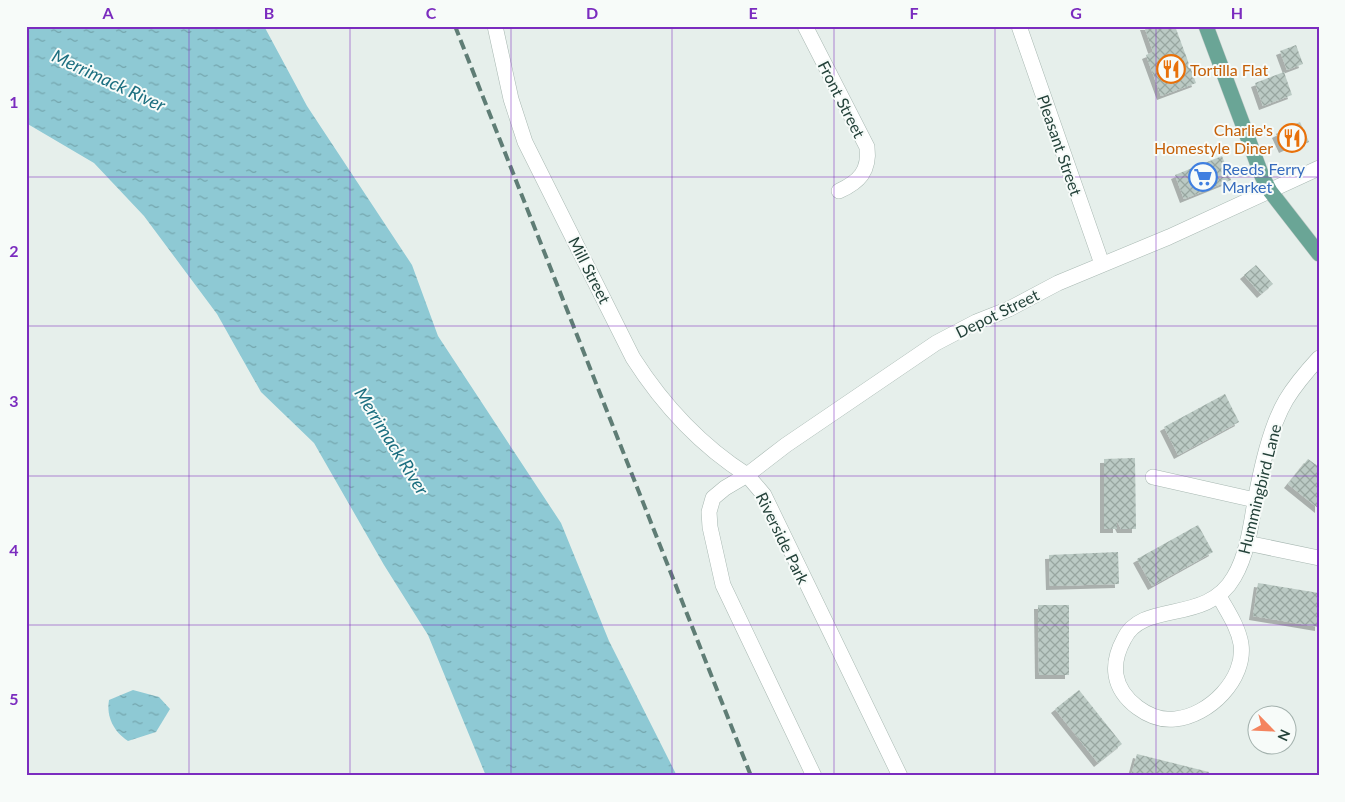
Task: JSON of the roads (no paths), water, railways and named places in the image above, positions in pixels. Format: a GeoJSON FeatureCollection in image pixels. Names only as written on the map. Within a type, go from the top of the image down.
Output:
{"type":"FeatureCollection","features":[{"type":"Feature","properties":{"kind":"main road"},"geometry":{"type":"LineString","coordinates":[[1206,26],[1234,104],[1270,191],[1319,254]]}},
{"type":"Feature","properties":{"kind":"street","name":"Mill Street"},"geometry":{"type":"LineString","coordinates":[[495,26],[511,99],[526,142],[633,358],[654,389],[689,428],[747,475]]}},
{"type":"Feature","properties":{"kind":"street","name":"Front Street"},"geometry":{"type":"LineString","coordinates":[[805,26],[866,147],[868,158],[866,170],[860,180],[839,191]]}},
{"type":"Feature","properties":{"kind":"street","name":"Pleasant Street"},"geometry":{"type":"LineString","coordinates":[[1019,26],[1102,264]]}},
{"type":"Feature","properties":{"kind":"street","name":"Depot Street"},"geometry":{"type":"LineString","coordinates":[[747,475],[786,445],[936,343],[976,322],[1009,309],[1058,283],[1169,237],[1319,168]]}},
{"type":"Feature","properties":{"kind":"street","name":"Hummingbird Lane"},"geometry":{"type":"LineString","coordinates":[[1219,596],[1235,625],[1241,643],[1241,658],[1237,673],[1228,687],[1205,707],[1175,719],[1157,718],[1144,712],[1132,702],[1116,677],[1115,663],[1119,650],[1132,626],[1142,620],[1194,608],[1219,596],[1235,577],[1247,542],[1278,416],[1295,387],[1319,358]]}},
{"type":"Feature","properties":{"kind":"street","name":"Riverside Park"},"geometry":{"type":"LineString","coordinates":[[814,776],[723,586],[710,527],[709,512],[714,498],[725,488],[747,475],[764,495],[900,776]]}},
{"type":"Feature","properties":{"kind":"street"},"geometry":{"type":"LineString","coordinates":[[1153,477],[1256,500]]}},
{"type":"Feature","properties":{"kind":"street"},"geometry":{"type":"LineString","coordinates":[[1247,542],[1319,558]]}},
{"type":"Feature","properties":{"kind":"water","name":"Merrimack River"},"geometry":{"type":"Polygon","coordinates":[[[26,26],[264,26],[307,106],[412,265],[438,336],[561,523],[609,641],[677,776],[486,776],[428,635],[384,565],[314,443],[261,392],[217,314],[144,216],[94,163],[26,123],[26,26]]]}},
{"type":"Feature","properties":{"kind":"water"},"geometry":{"type":"Polygon","coordinates":[[[133,690],[159,697],[170,709],[156,732],[128,741],[112,724],[108,706],[109,700],[133,690]]]}},
{"type":"Feature","properties":{"kind":"railway"},"geometry":{"type":"LineString","coordinates":[[455,26],[751,776]]}},
{"type":"Feature","properties":{"kind":"place","name":"Tortilla Flat"},"geometry":{"type":"Point","coordinates":[1171,69]}},
{"type":"Feature","properties":{"kind":"place","name":"Charlie's Homestyle Diner"},"geometry":{"type":"Point","coordinates":[1292,138]}},
{"type":"Feature","properties":{"kind":"place","name":"Reeds Ferry Market"},"geometry":{"type":"Point","coordinates":[1203,177]}}]}
